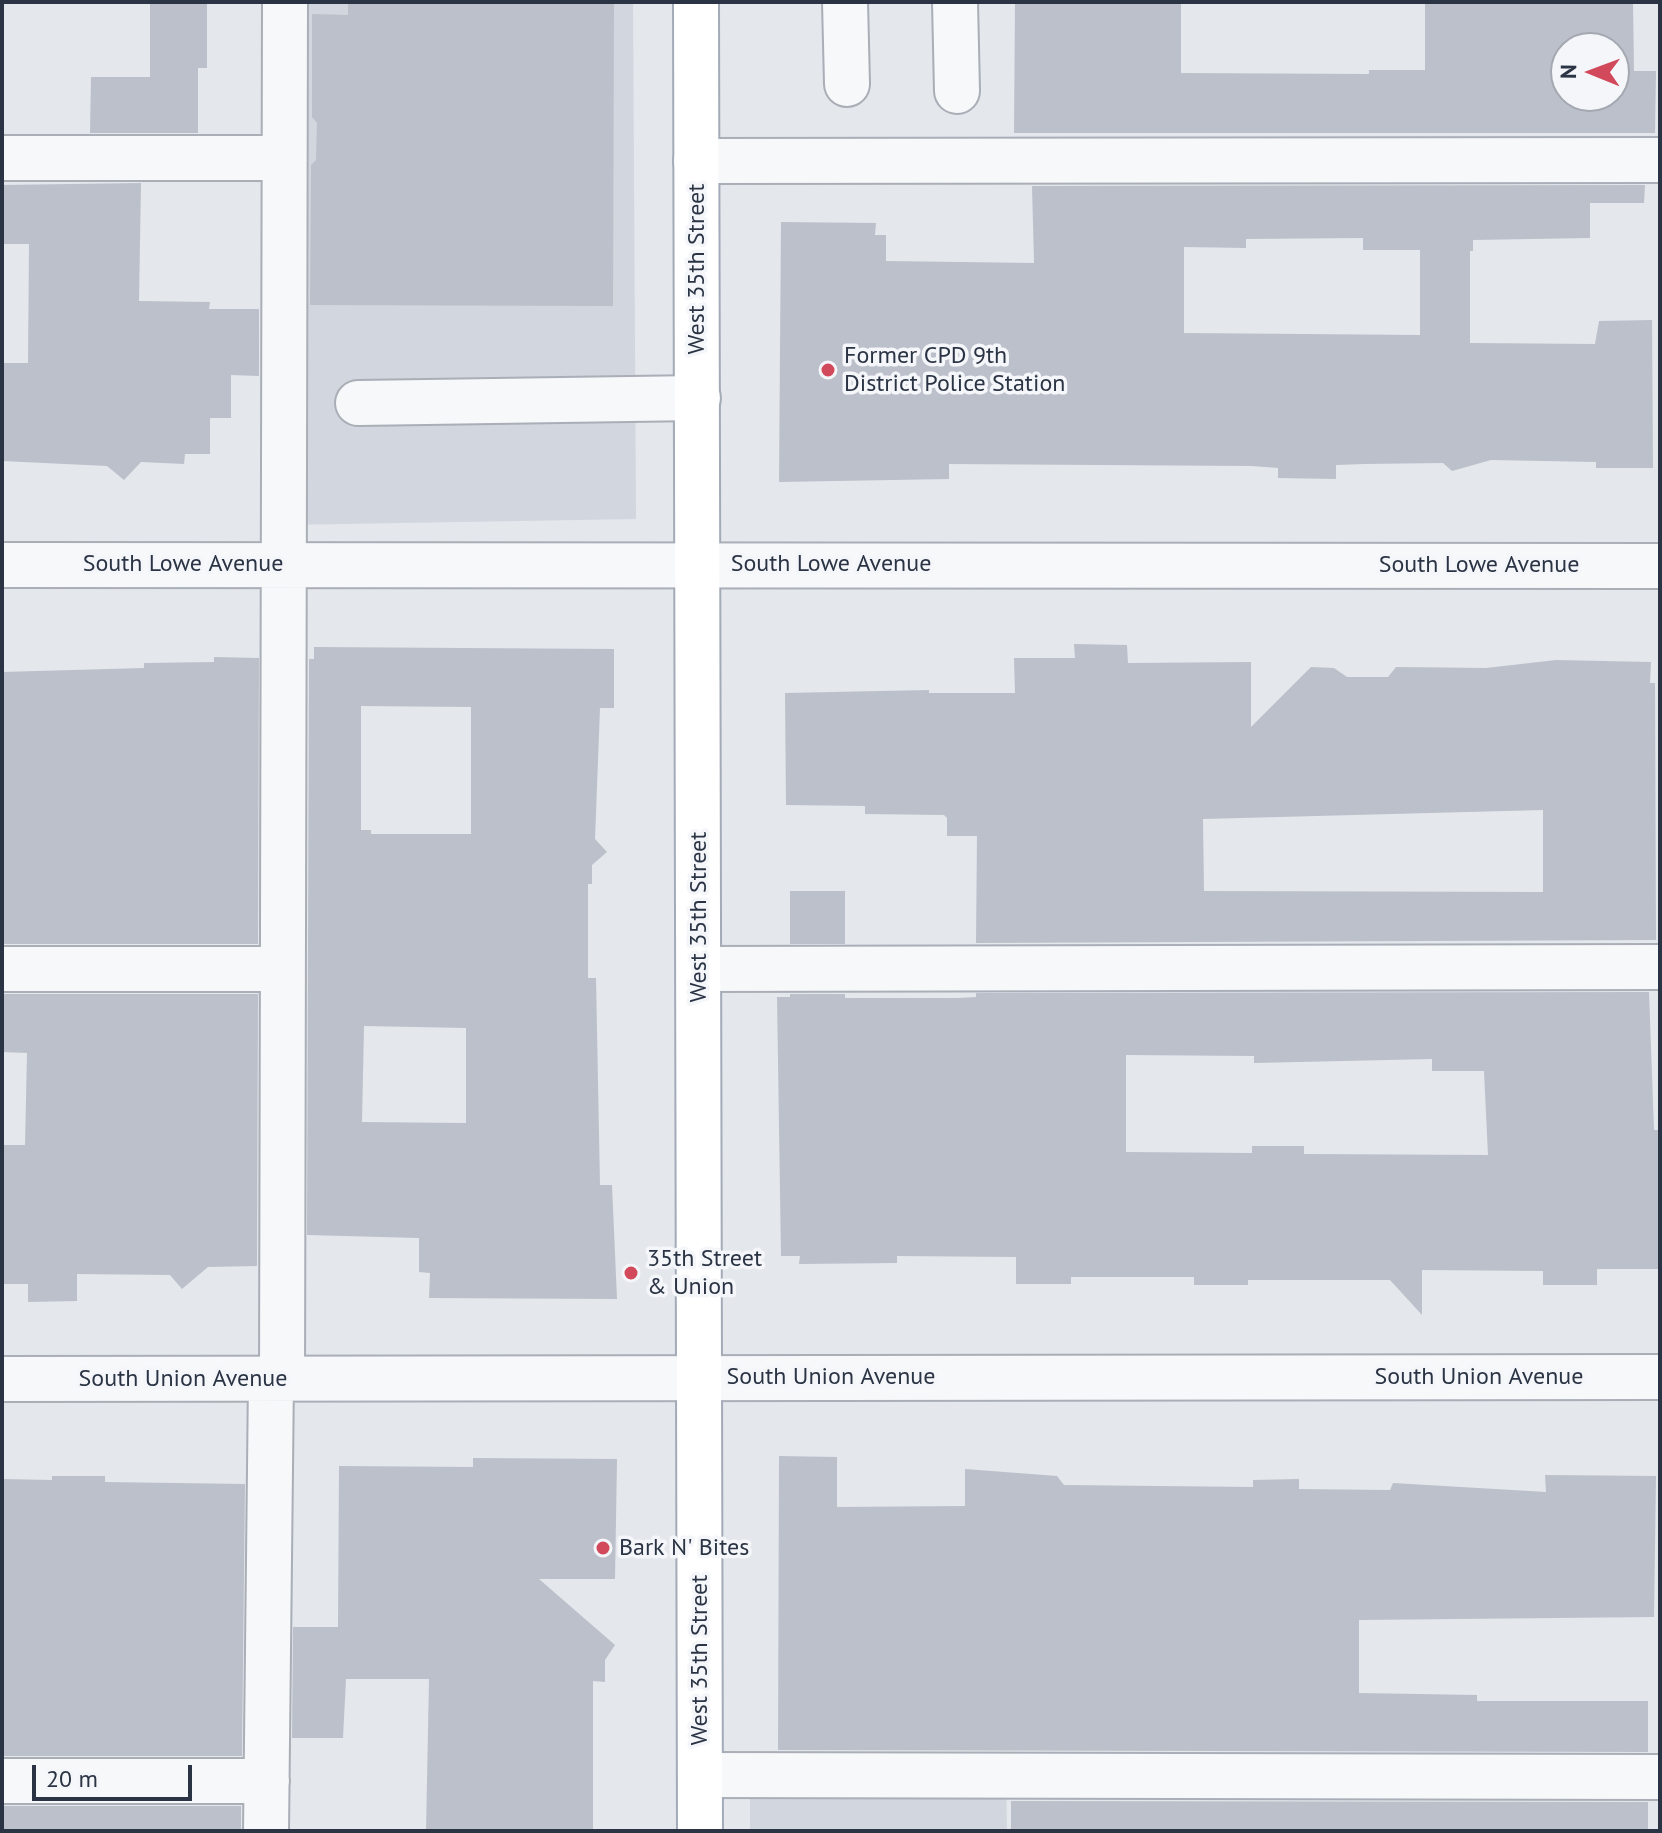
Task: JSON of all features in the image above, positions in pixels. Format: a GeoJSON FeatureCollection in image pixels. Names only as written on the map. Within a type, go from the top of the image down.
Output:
{"type":"FeatureCollection","features":[{"type":"Feature","properties":{"kind":"main road","name":"West 35th Street"},"geometry":{"type":"LineString","coordinates":[[696,2],[700,1831]]}},
{"type":"Feature","properties":{"kind":"street"},"geometry":{"type":"LineString","coordinates":[[266,1831],[282,969],[285,2]]}},
{"type":"Feature","properties":{"kind":"street"},"geometry":{"type":"LineString","coordinates":[[845,2],[847,84]]}},
{"type":"Feature","properties":{"kind":"street"},"geometry":{"type":"LineString","coordinates":[[955,2],[957,91]]}},
{"type":"Feature","properties":{"kind":"street"},"geometry":{"type":"LineString","coordinates":[[2,158],[284,158]]}},
{"type":"Feature","properties":{"kind":"street"},"geometry":{"type":"LineString","coordinates":[[696,161],[1660,160]]}},
{"type":"Feature","properties":{"kind":"street"},"geometry":{"type":"LineString","coordinates":[[358,403],[698,398]]}},
{"type":"Feature","properties":{"kind":"street","name":"South Lowe Avenue"},"geometry":{"type":"LineString","coordinates":[[2,565],[698,563],[1660,566]]}},
{"type":"Feature","properties":{"kind":"street"},"geometry":{"type":"LineString","coordinates":[[699,969],[1660,967]]}},
{"type":"Feature","properties":{"kind":"street"},"geometry":{"type":"LineString","coordinates":[[2,969],[282,969]]}},
{"type":"Feature","properties":{"kind":"street","name":"South Union Avenue"},"geometry":{"type":"LineString","coordinates":[[2,1379],[1660,1377]]}},
{"type":"Feature","properties":{"kind":"street"},"geometry":{"type":"LineString","coordinates":[[700,1775],[1660,1777]]}},
{"type":"Feature","properties":{"kind":"street"},"geometry":{"type":"LineString","coordinates":[[2,1781],[267,1781]]}},
{"type":"Feature","properties":{"kind":"shaded area"},"geometry":{"type":"Polygon","coordinates":[[[285,2],[633,2],[636,519],[284,525],[285,2]]]}},
{"type":"Feature","properties":{"kind":"shaded area"},"geometry":{"type":"Polygon","coordinates":[[[750,1775],[1006,1775],[1007,1831],[750,1831],[750,1775]]]}},
{"type":"Feature","properties":{"kind":"building"},"geometry":{"type":"Polygon","coordinates":[[[150,2],[207,2],[207,68],[198,68],[198,133],[90,133],[91,77],[150,77],[150,2]]]}},
{"type":"Feature","properties":{"kind":"building"},"geometry":{"type":"Polygon","coordinates":[[[348,2],[614,2],[613,306],[310,305],[311,165],[316,160],[317,123],[312,117],[312,14],[348,15],[348,2]]]}},
{"type":"Feature","properties":{"kind":"building"},"geometry":{"type":"Polygon","coordinates":[[[1015,2],[1181,2],[1181,73],[1369,74],[1369,70],[1425,70],[1425,2],[1633,2],[1634,71],[1656,71],[1655,133],[1014,133],[1015,2]]]}},
{"type":"Feature","properties":{"kind":"building"},"geometry":{"type":"Polygon","coordinates":[[[141,183],[139,301],[210,302],[209,309],[259,309],[259,376],[231,375],[231,418],[210,418],[210,454],[185,454],[184,464],[141,462],[124,480],[107,466],[2,461],[2,363],[28,363],[29,244],[2,244],[2,185],[141,183]]]}},
{"type":"Feature","properties":{"kind":"building"},"geometry":{"type":"Polygon","coordinates":[[[1645,185],[1644,203],[1590,203],[1590,238],[1473,240],[1473,251],[1470,251],[1470,343],[1595,344],[1599,321],[1652,320],[1653,468],[1596,468],[1596,462],[1491,460],[1452,471],[1443,463],[1364,464],[1336,465],[1336,479],[1278,478],[1278,468],[1252,466],[949,464],[949,479],[779,482],[781,222],[876,223],[875,235],[886,235],[886,261],[1034,263],[1032,186],[1645,185]],[[1363,238],[1246,239],[1246,248],[1184,247],[1184,333],[1420,335],[1420,250],[1363,250],[1363,238]]]}},
{"type":"Feature","properties":{"kind":"building"},"geometry":{"type":"Polygon","coordinates":[[[1074,644],[1127,645],[1128,663],[1251,662],[1251,727],[1311,667],[1334,668],[1347,677],[1388,677],[1396,667],[1486,668],[1556,660],[1651,662],[1650,683],[1655,683],[1656,940],[976,943],[977,836],[947,836],[947,818],[944,815],[865,814],[865,806],[786,805],[785,693],[929,690],[929,693],[1015,693],[1014,658],[1075,658],[1074,644]],[[1543,810],[1203,819],[1204,891],[1543,892],[1543,810]]]}},
{"type":"Feature","properties":{"kind":"building"},"geometry":{"type":"Polygon","coordinates":[[[314,647],[614,649],[614,708],[600,708],[595,839],[607,852],[592,865],[592,884],[588,884],[588,978],[596,978],[600,1185],[612,1185],[617,1299],[429,1298],[430,1273],[419,1272],[419,1238],[307,1235],[309,659],[314,659],[314,647]],[[361,706],[361,830],[371,830],[371,834],[471,834],[471,707],[361,706]],[[364,1026],[362,1122],[466,1123],[466,1028],[364,1026]]]}},
{"type":"Feature","properties":{"kind":"building"},"geometry":{"type":"Polygon","coordinates":[[[214,657],[259,658],[258,944],[2,944],[2,672],[144,668],[144,663],[214,662],[214,657]]]}},
{"type":"Feature","properties":{"kind":"building"},"geometry":{"type":"Polygon","coordinates":[[[790,891],[845,891],[845,944],[790,944],[790,891]]]}},
{"type":"Feature","properties":{"kind":"building"},"geometry":{"type":"Polygon","coordinates":[[[1649,992],[1654,1130],[1660,1130],[1660,1269],[1597,1269],[1597,1285],[1543,1285],[1543,1271],[1422,1270],[1422,1315],[1390,1280],[1248,1280],[1248,1285],[1194,1285],[1194,1277],[1071,1277],[1071,1284],[1016,1284],[1016,1257],[897,1256],[897,1263],[799,1264],[800,1256],[781,1256],[777,997],[790,997],[790,994],[845,994],[845,998],[958,998],[976,997],[976,993],[1649,992]],[[1126,1055],[1126,1152],[1252,1153],[1252,1146],[1304,1146],[1304,1154],[1488,1155],[1484,1071],[1432,1071],[1432,1059],[1254,1063],[1254,1056],[1126,1055]]]}},
{"type":"Feature","properties":{"kind":"building"},"geometry":{"type":"Polygon","coordinates":[[[2,994],[258,994],[257,1266],[208,1267],[182,1289],[170,1275],[77,1274],[77,1301],[28,1302],[28,1284],[2,1284],[2,1145],[25,1145],[27,1053],[2,1052],[2,994]]]}},
{"type":"Feature","properties":{"kind":"building"},"geometry":{"type":"Polygon","coordinates":[[[779,1456],[837,1457],[837,1507],[965,1506],[965,1469],[1057,1476],[1064,1485],[1253,1487],[1253,1480],[1299,1479],[1299,1489],[1390,1490],[1393,1483],[1546,1492],[1545,1475],[1656,1476],[1654,1617],[1359,1620],[1359,1693],[1477,1695],[1477,1701],[1648,1701],[1648,1752],[778,1750],[779,1456]]]}},
{"type":"Feature","properties":{"kind":"building"},"geometry":{"type":"Polygon","coordinates":[[[473,1458],[617,1459],[615,1579],[539,1579],[615,1645],[605,1660],[605,1682],[593,1681],[593,1831],[426,1831],[429,1679],[346,1679],[343,1738],[292,1738],[293,1627],[338,1627],[339,1466],[473,1467],[473,1458]]]}},
{"type":"Feature","properties":{"kind":"building"},"geometry":{"type":"Polygon","coordinates":[[[52,1476],[105,1476],[105,1482],[245,1484],[242,1756],[2,1756],[2,1479],[52,1480],[52,1476]]]}},
{"type":"Feature","properties":{"kind":"building"},"geometry":{"type":"Polygon","coordinates":[[[1011,1801],[1648,1802],[1648,1831],[1011,1831],[1011,1801]]]}},
{"type":"Feature","properties":{"kind":"building"},"geometry":{"type":"Polygon","coordinates":[[[2,1806],[241,1806],[241,1831],[2,1831],[2,1806]]]}},
{"type":"Feature","properties":{"kind":"place","name":"Former CPD 9th District Police Station"},"geometry":{"type":"Point","coordinates":[828,370]}},
{"type":"Feature","properties":{"kind":"place","name":"35th Street & Union"},"geometry":{"type":"Point","coordinates":[631,1273]}},
{"type":"Feature","properties":{"kind":"place","name":"Bark N' Bites"},"geometry":{"type":"Point","coordinates":[603,1548]}}]}
